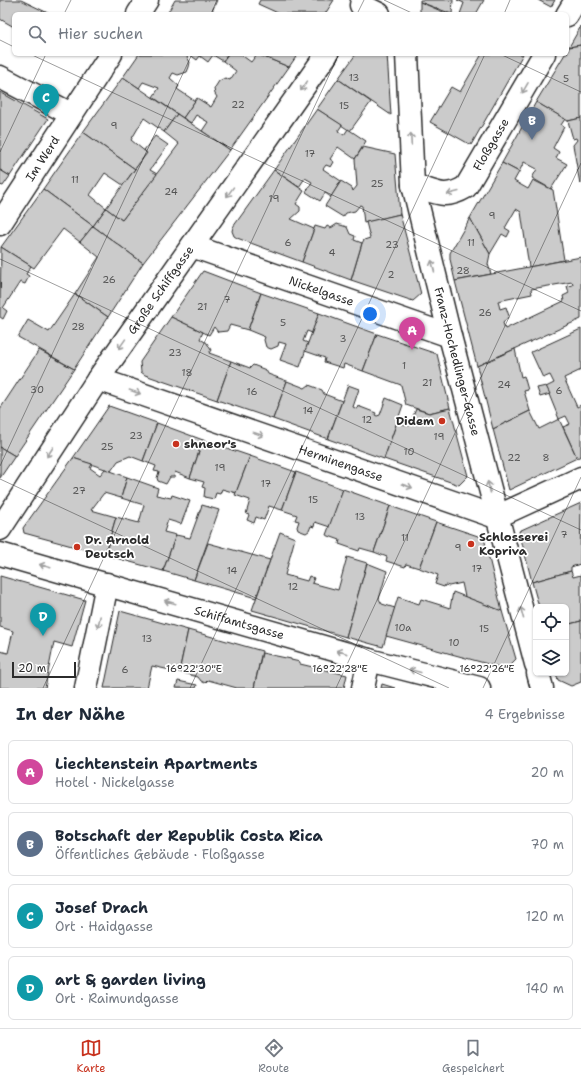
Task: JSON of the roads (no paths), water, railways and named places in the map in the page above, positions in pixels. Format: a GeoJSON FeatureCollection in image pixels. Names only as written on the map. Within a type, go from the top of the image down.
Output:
{"type":"FeatureCollection","features":[{"type":"Feature","properties":{"kind":"street"},"geometry":{"type":"LineString","coordinates":[[139,12],[147,0]]}},
{"type":"Feature","properties":{"kind":"street"},"geometry":{"type":"LineString","coordinates":[[569,12],[576,0]]}},
{"type":"Feature","properties":{"kind":"street","name":"Im Werd"},"geometry":{"type":"LineString","coordinates":[[0,224],[110,56]]}},
{"type":"Feature","properties":{"kind":"street","name":"Große Schiffgasse"},"geometry":{"type":"LineString","coordinates":[[0,529],[98,379],[326,56]]}},
{"type":"Feature","properties":{"kind":"street","name":"Franz-Hochedlinger-Gasse"},"geometry":{"type":"LineString","coordinates":[[407,56],[413,185],[496,517],[533,653]]}},
{"type":"Feature","properties":{"kind":"street","name":"Floßgasse"},"geometry":{"type":"LineString","coordinates":[[413,185],[447,194],[457,193],[466,187],[543,56]]}},
{"type":"Feature","properties":{"kind":"street"},"geometry":{"type":"LineString","coordinates":[[0,77],[71,114]]}},
{"type":"Feature","properties":{"kind":"street","name":"Nickelgasse"},"geometry":{"type":"LineString","coordinates":[[192,246],[450,336]]}},
{"type":"Feature","properties":{"kind":"street","name":"Herminengasse"},"geometry":{"type":"LineString","coordinates":[[98,379],[496,517]]}},
{"type":"Feature","properties":{"kind":"street"},"geometry":{"type":"LineString","coordinates":[[496,517],[581,478]]}},
{"type":"Feature","properties":{"kind":"street","name":"Schiffamtsgasse"},"geometry":{"type":"LineString","coordinates":[[0,554],[369,660],[479,688]]}},
{"type":"Feature","properties":{"kind":"street"},"geometry":{"type":"LineString","coordinates":[[86,688],[107,584]]}},
{"type":"Feature","properties":{"kind":"street"},"geometry":{"type":"LineString","coordinates":[[363,688],[369,660]]}},
{"type":"Feature","properties":{"kind":"street"},"geometry":{"type":"LineString","coordinates":[[539,676],[542,688]]}},
{"type":"Feature","properties":{"kind":"place","name":"Josef Drach"},"geometry":{"type":"Point","coordinates":[46,117]}},
{"type":"Feature","properties":{"kind":"place","name":"Botschaft der Republik Costa Rica"},"geometry":{"type":"Point","coordinates":[532,140]}},
{"type":"Feature","properties":{"kind":"place","name":"Liechtenstein Apartments"},"geometry":{"type":"Point","coordinates":[412,350]}},
{"type":"Feature","properties":{"kind":"place","name":"Didem"},"geometry":{"type":"Point","coordinates":[442,421]}},
{"type":"Feature","properties":{"kind":"place","name":"shneor's"},"geometry":{"type":"Point","coordinates":[176,444]}},
{"type":"Feature","properties":{"kind":"place","name":"Schlosserei Kopriva"},"geometry":{"type":"Point","coordinates":[471,544]}},
{"type":"Feature","properties":{"kind":"place","name":"Dr. Arnold Deutsch"},"geometry":{"type":"Point","coordinates":[77,547]}},
{"type":"Feature","properties":{"kind":"place","name":"art & garden living"},"geometry":{"type":"Point","coordinates":[43,636]}}]}
